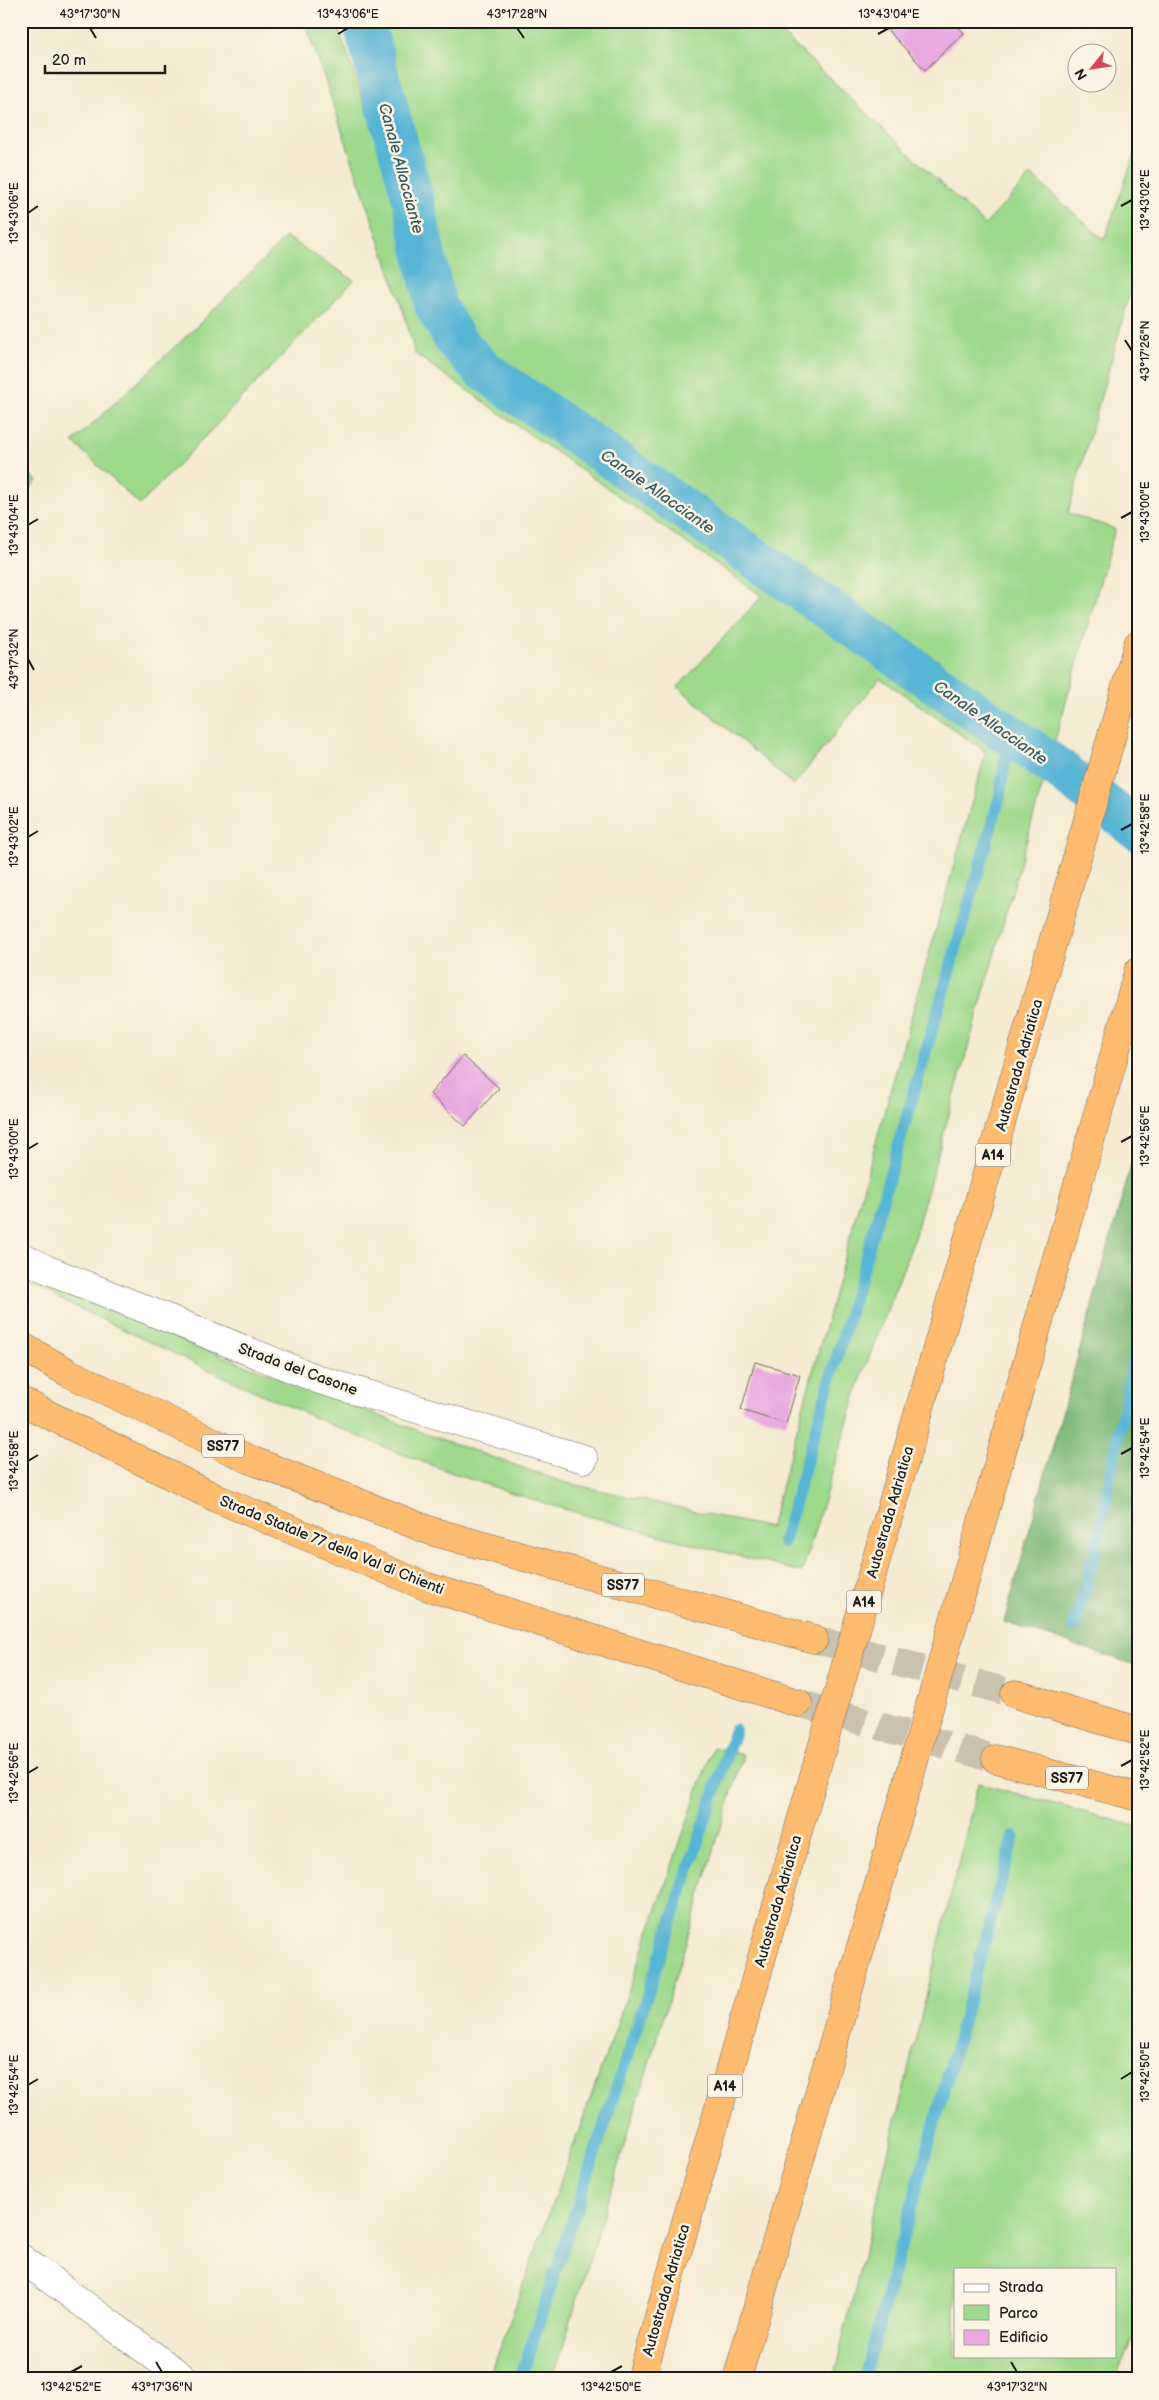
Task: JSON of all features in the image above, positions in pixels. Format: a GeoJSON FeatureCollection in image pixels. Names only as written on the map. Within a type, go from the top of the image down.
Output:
{"type":"FeatureCollection","features":[{"type":"Feature","properties":{"kind":"highway","name":"Autostrada Adriatica"},"geometry":{"type":"LineString","coordinates":[[641,2379],[1067,899],[1138,644]]}},
{"type":"Feature","properties":{"kind":"highway"},"geometry":{"type":"LineString","coordinates":[[737,2379],[1138,972]]}},
{"type":"Feature","properties":{"kind":"highway","name":"SS77"},"geometry":{"type":"LineString","coordinates":[[21,1346],[69,1373],[251,1460],[431,1531],[814,1639]]}},
{"type":"Feature","properties":{"kind":"highway","name":"Strada Statale 77 della Val di Chienti"},"geometry":{"type":"LineString","coordinates":[[21,1401],[216,1498],[425,1586],[798,1703]]}},
{"type":"Feature","properties":{"kind":"highway"},"geometry":{"type":"LineString","coordinates":[[1015,1694],[1138,1731]]}},
{"type":"Feature","properties":{"kind":"highway","name":"SS77"},"geometry":{"type":"LineString","coordinates":[[996,1759],[1138,1797]]}},
{"type":"Feature","properties":{"kind":"street","name":"Strada del Casone"},"geometry":{"type":"LineString","coordinates":[[21,1256],[46,1269],[320,1380],[584,1459]]}},
{"type":"Feature","properties":{"kind":"street"},"geometry":{"type":"LineString","coordinates":[[21,2258],[185,2379]]}},
{"type":"Feature","properties":{"kind":"green space"},"geometry":{"type":"Polygon","coordinates":[[[305,21],[336,21],[386,166],[406,135],[373,21],[769,21],[985,225],[1031,175],[1104,240],[1138,145],[1138,265],[1068,513],[1115,529],[912,1245],[860,1381],[802,1572],[569,1510],[431,1465],[327,1423],[21,1281],[21,1271],[69,1294],[201,1348],[432,1436],[563,1482],[770,1528],[986,752],[880,678],[794,785],[678,687],[762,596],[415,354],[404,313],[305,21]]]}},
{"type":"Feature","properties":{"kind":"green space"},"geometry":{"type":"Polygon","coordinates":[[[286,237],[354,280],[140,505],[73,442],[195,328],[286,237]]]}},
{"type":"Feature","properties":{"kind":"green space"},"geometry":{"type":"Polygon","coordinates":[[[21,465],[37,481],[21,498],[21,465]]]}},
{"type":"Feature","properties":{"kind":"green space"},"geometry":{"type":"Polygon","coordinates":[[[1138,1140],[1138,1666],[1004,1622],[1138,1140]]]}},
{"type":"Feature","properties":{"kind":"green space"},"geometry":{"type":"Polygon","coordinates":[[[713,1747],[743,1755],[553,2379],[489,2379],[615,2030],[713,1747]]]}},
{"type":"Feature","properties":{"kind":"green space"},"geometry":{"type":"Polygon","coordinates":[[[978,1783],[1138,1827],[1138,2331],[1136,2330],[1115,2379],[833,2379],[978,1783]]]}},
{"type":"Feature","properties":{"kind":"building"},"geometry":{"type":"Polygon","coordinates":[[[879,21],[953,21],[964,33],[925,70],[879,21]]]}},
{"type":"Feature","properties":{"kind":"building"},"geometry":{"type":"Polygon","coordinates":[[[463,1056],[499,1088],[465,1126],[430,1094],[463,1056]]]}},
{"type":"Feature","properties":{"kind":"building"},"geometry":{"type":"Polygon","coordinates":[[[755,1362],[800,1375],[786,1424],[741,1410],[755,1362]]]}},
{"type":"Feature","properties":{"kind":"waterway","name":"Canale Allacciante"},"geometry":{"type":"LineString","coordinates":[[363,21],[413,199],[435,305],[456,341],[482,369],[1059,769],[1138,830]]}},
{"type":"Feature","properties":{"kind":"waterway"},"geometry":{"type":"LineString","coordinates":[[783,1542],[999,800],[1009,735]]}},
{"type":"Feature","properties":{"kind":"waterway"},"geometry":{"type":"LineString","coordinates":[[1074,1626],[1095,1552],[1138,1339]]}},
{"type":"Feature","properties":{"kind":"waterway"},"geometry":{"type":"LineString","coordinates":[[520,2379],[735,1730]]}},
{"type":"Feature","properties":{"kind":"waterway"},"geometry":{"type":"LineString","coordinates":[[864,2379],[1014,1836]]}},
{"type":"Feature","properties":{"kind":"tunnel"},"geometry":{"type":"LineString","coordinates":[[814,1639],[1015,1694]]}},
{"type":"Feature","properties":{"kind":"tunnel"},"geometry":{"type":"LineString","coordinates":[[798,1703],[996,1759]]}}]}
